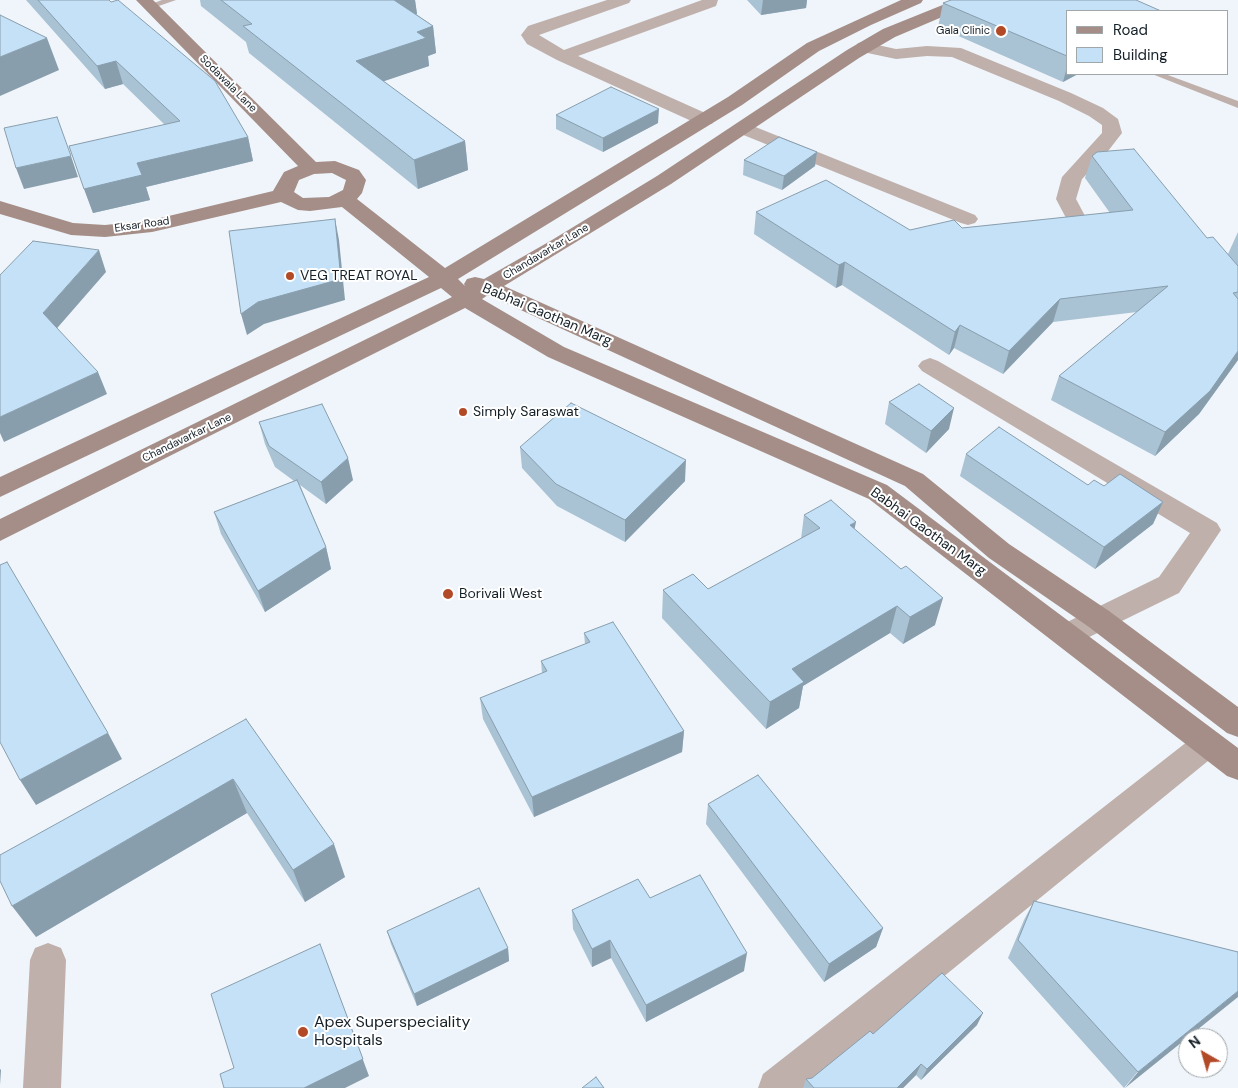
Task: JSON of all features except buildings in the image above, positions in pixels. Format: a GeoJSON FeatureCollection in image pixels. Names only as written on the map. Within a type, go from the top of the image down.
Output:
{"type":"FeatureCollection","features":[{"type":"Feature","properties":{"kind":"street"},"geometry":{"type":"LineString","coordinates":[[623,0],[534,30],[530,35],[533,40],[563,56],[705,120]]}},
{"type":"Feature","properties":{"kind":"street"},"geometry":{"type":"LineString","coordinates":[[563,56],[710,3],[710,0]]}},
{"type":"Feature","properties":{"kind":"street"},"geometry":{"type":"LineString","coordinates":[[0,488],[444,278],[705,120],[813,47],[865,21],[915,0]]}},
{"type":"Feature","properties":{"kind":"street","name":"Chandavarkar Lane"},"geometry":{"type":"LineString","coordinates":[[0,531],[477,293],[568,240],[743,128],[864,47],[925,16],[969,0]]}},
{"type":"Feature","properties":{"kind":"street","name":"Sodawala Lane"},"geometry":{"type":"LineString","coordinates":[[147,3],[311,168]]}},
{"type":"Feature","properties":{"kind":"street"},"geometry":{"type":"LineString","coordinates":[[864,47],[896,54],[927,51],[955,52],[1065,97],[1096,112],[1111,123],[1112,133],[1098,152],[1072,177],[1066,199],[1081,230]]}},
{"type":"Feature","properties":{"kind":"street"},"geometry":{"type":"LineString","coordinates":[[743,128],[968,218]]}},
{"type":"Feature","properties":{"kind":"street"},"geometry":{"type":"LineString","coordinates":[[335,167],[352,174],[356,180],[356,186],[344,199],[334,203],[310,206],[298,204],[284,195],[282,189],[285,182],[291,176],[311,168],[335,167]]}},
{"type":"Feature","properties":{"kind":"street","name":"Eksar Road"},"geometry":{"type":"LineString","coordinates":[[0,207],[71,228],[105,231],[152,226],[284,195]]}},
{"type":"Feature","properties":{"kind":"street"},"geometry":{"type":"LineString","coordinates":[[344,199],[444,278]]}},
{"type":"Feature","properties":{"kind":"street","name":"Babhai Gaothan Marg"},"geometry":{"type":"LineString","coordinates":[[444,278],[914,480],[999,550],[1099,620],[1238,724]]}},
{"type":"Feature","properties":{"kind":"street","name":"Babhai Gaothan Marg"},"geometry":{"type":"LineString","coordinates":[[477,293],[556,352],[878,492],[1238,766]]}},
{"type":"Feature","properties":{"kind":"street"},"geometry":{"type":"LineString","coordinates":[[930,366],[1208,530],[1169,585],[1066,635]]}},
{"type":"Feature","properties":{"kind":"street"},"geometry":{"type":"LineString","coordinates":[[777,1088],[1208,743]]}},
{"type":"Feature","properties":{"kind":"street"},"geometry":{"type":"LineString","coordinates":[[42,1088],[48,960]]}},
{"type":"Feature","properties":{"kind":"lane"},"geometry":{"type":"LineString","coordinates":[[147,3],[172,0]]}},
{"type":"Feature","properties":{"kind":"lane"},"geometry":{"type":"LineString","coordinates":[[1160,75],[1238,105]]}},
{"type":"Feature","properties":{"kind":"place","name":"Gala Clinic"},"geometry":{"type":"Point","coordinates":[1001,31]}},
{"type":"Feature","properties":{"kind":"place","name":"VEG TREAT ROYAL"},"geometry":{"type":"Point","coordinates":[290,276]}},
{"type":"Feature","properties":{"kind":"place","name":"Simply Saraswat"},"geometry":{"type":"Point","coordinates":[463,412]}},
{"type":"Feature","properties":{"kind":"place","name":"Borivali West"},"geometry":{"type":"Point","coordinates":[448,594]}},
{"type":"Feature","properties":{"kind":"place","name":"Apex Superspeciality Hospitals"},"geometry":{"type":"Point","coordinates":[303,1032]}}]}
